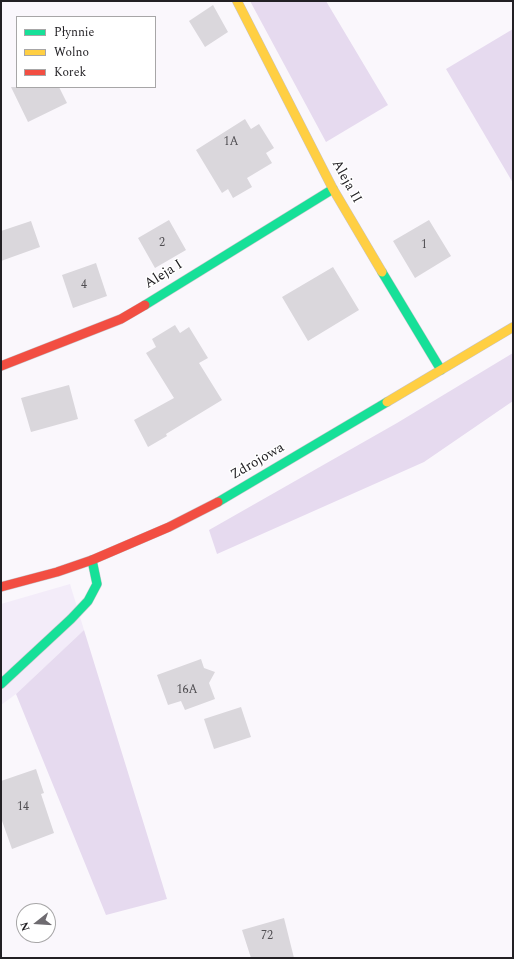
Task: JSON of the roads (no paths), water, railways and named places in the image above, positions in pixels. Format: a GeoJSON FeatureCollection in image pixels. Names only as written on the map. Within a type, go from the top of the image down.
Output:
{"type":"FeatureCollection","features":[{"type":"Feature","properties":{"kind":"street","name":"Aleja II"},"geometry":{"type":"LineString","coordinates":[[237,1],[333,189],[441,370]]}},
{"type":"Feature","properties":{"kind":"street","name":"Aleja I"},"geometry":{"type":"LineString","coordinates":[[1,366],[121,318],[333,189]]}},
{"type":"Feature","properties":{"kind":"street","name":"Zdrojowa"},"geometry":{"type":"LineString","coordinates":[[1,587],[57,572],[92,560],[147,537],[205,509],[260,478],[513,327]]}},
{"type":"Feature","properties":{"kind":"street"},"geometry":{"type":"LineString","coordinates":[[1,684],[71,619],[88,601],[97,584],[92,560]]}}]}
